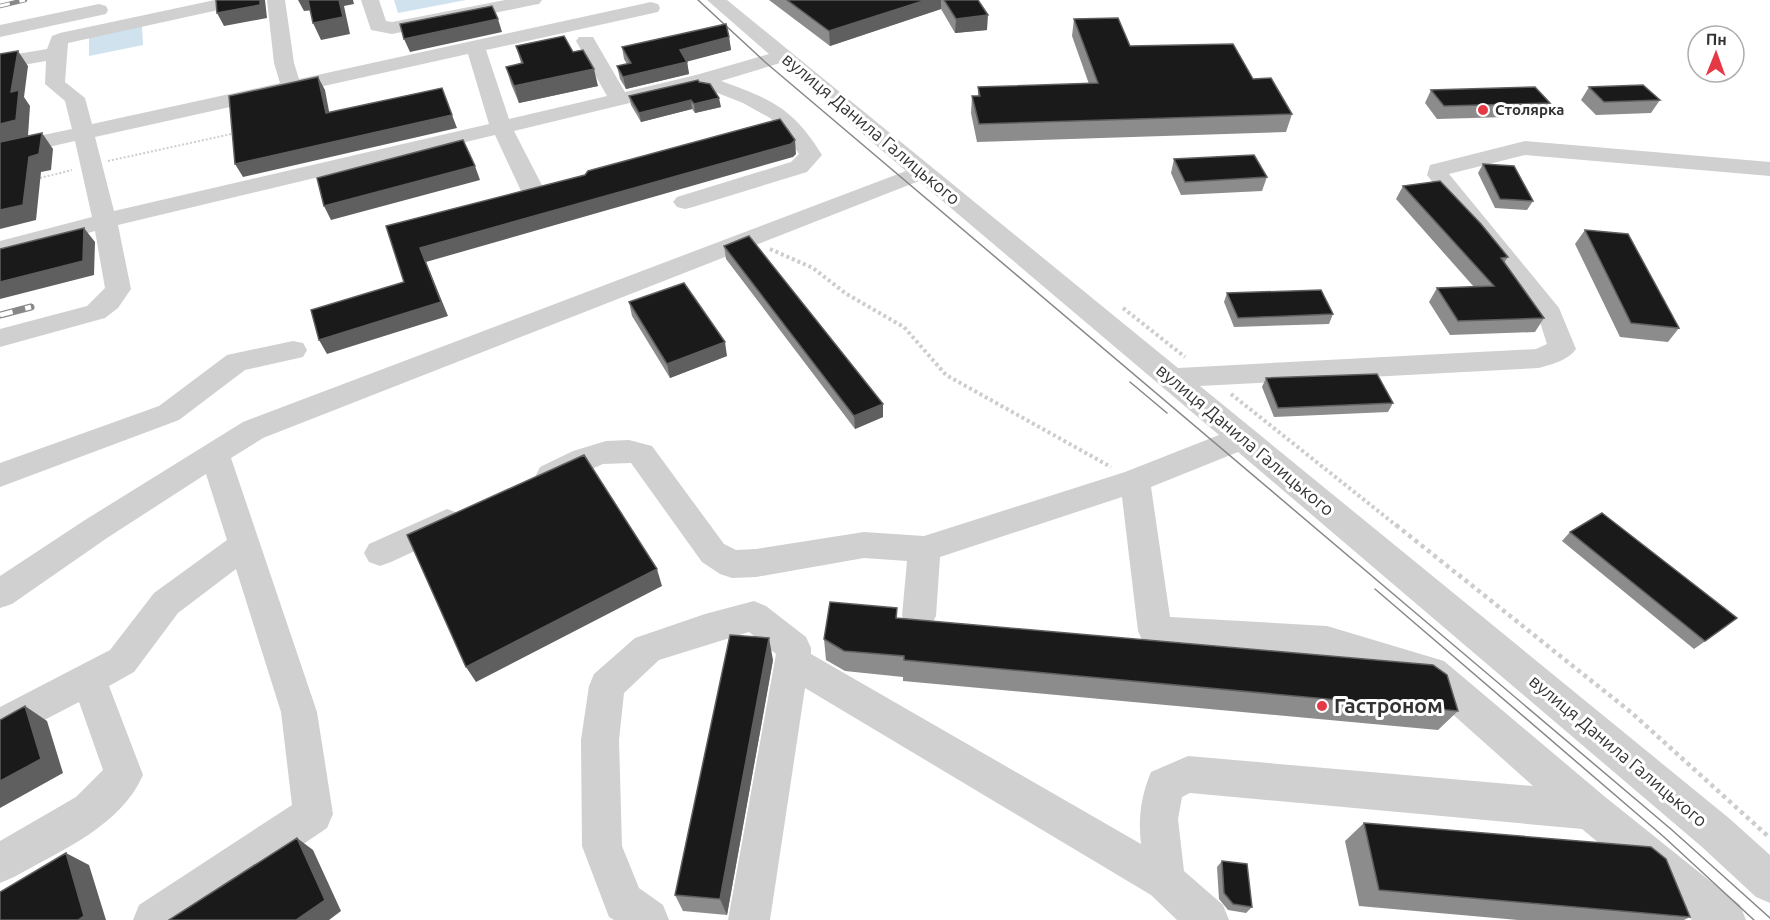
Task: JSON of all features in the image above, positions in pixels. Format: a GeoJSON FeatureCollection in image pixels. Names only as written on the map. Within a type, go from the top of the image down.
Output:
{"type":"FeatureCollection","features":[{"type":"Feature","properties":{"kind":"street"},"geometry":{"type":"LineString","coordinates":[[0,338],[96,312],[110,302],[118,289],[105,221],[75,98],[55,84],[56,53],[59,40],[241,0]]}},
{"type":"Feature","properties":{"kind":"street"},"geometry":{"type":"LineString","coordinates":[[276,0],[284,63],[291,87]]}},
{"type":"Feature","properties":{"kind":"street"},"geometry":{"type":"LineString","coordinates":[[370,0],[378,26],[383,28],[523,1],[535,34]]}},
{"type":"Feature","properties":{"kind":"street","name":"вулиця Данила Галицького"},"geometry":{"type":"LineString","coordinates":[[716,0],[1707,826],[1770,883]]}},
{"type":"Feature","properties":{"kind":"street"},"geometry":{"type":"LineString","coordinates":[[0,31],[117,6]]}},
{"type":"Feature","properties":{"kind":"street"},"geometry":{"type":"LineString","coordinates":[[0,151],[651,8]]}},
{"type":"Feature","properties":{"kind":"street"},"geometry":{"type":"LineString","coordinates":[[586,41],[619,99]]}},
{"type":"Feature","properties":{"kind":"street"},"geometry":{"type":"LineString","coordinates":[[475,47],[523,196],[557,187]]}},
{"type":"Feature","properties":{"kind":"street"},"geometry":{"type":"LineString","coordinates":[[0,63],[56,53]]}},
{"type":"Feature","properties":{"kind":"street"},"geometry":{"type":"LineString","coordinates":[[0,249],[105,221],[701,80],[784,56]]}},
{"type":"Feature","properties":{"kind":"street"},"geometry":{"type":"LineString","coordinates":[[685,202],[799,167],[811,155],[805,143],[783,117],[767,105],[701,80]]}},
{"type":"Feature","properties":{"kind":"street"},"geometry":{"type":"LineString","coordinates":[[1171,378],[1539,358],[1562,349],[1550,314],[1438,175],[1438,170],[1525,148],[1770,169]]}},
{"type":"Feature","properties":{"kind":"street"},"geometry":{"type":"LineString","coordinates":[[0,594],[253,430],[922,172]]}},
{"type":"Feature","properties":{"kind":"street"},"geometry":{"type":"LineString","coordinates":[[0,475],[169,413],[237,362],[293,350]]}},
{"type":"Feature","properties":{"kind":"street"},"geometry":{"type":"LineString","coordinates":[[527,486],[601,452],[616,449],[641,454],[712,553],[732,564],[756,563],[864,545],[924,549],[1135,481],[1220,448],[1241,437]]}},
{"type":"Feature","properties":{"kind":"street"},"geometry":{"type":"LineString","coordinates":[[154,920],[313,814],[299,711],[214,454]]}},
{"type":"Feature","properties":{"kind":"street"},"geometry":{"type":"LineString","coordinates":[[1135,481],[1155,631],[1327,641],[1431,672],[1590,810],[1725,920]]}},
{"type":"Feature","properties":{"kind":"street"},"geometry":{"type":"LineString","coordinates":[[380,553],[475,510]]}},
{"type":"Feature","properties":{"kind":"street"},"geometry":{"type":"LineString","coordinates":[[0,726],[122,661],[166,603],[244,545]]}},
{"type":"Feature","properties":{"kind":"street"},"geometry":{"type":"LineString","coordinates":[[919,616],[924,549]]}},
{"type":"Feature","properties":{"kind":"street"},"geometry":{"type":"LineString","coordinates":[[648,920],[624,902],[602,846],[600,740],[607,686],[647,649],[705,629],[754,616],[794,648],[749,920]]}},
{"type":"Feature","properties":{"kind":"street"},"geometry":{"type":"LineString","coordinates":[[793,662],[1165,881],[1208,920]]}},
{"type":"Feature","properties":{"kind":"street"},"geometry":{"type":"LineString","coordinates":[[0,863],[90,811],[124,774],[88,679]]}},
{"type":"Feature","properties":{"kind":"street"},"geometry":{"type":"LineString","coordinates":[[1165,881],[1158,819],[1166,785],[1188,774],[1590,810]]}},
{"type":"Feature","properties":{"kind":"path"},"geometry":{"type":"LineString","coordinates":[[34,179],[240,132]]}},
{"type":"Feature","properties":{"kind":"path"},"geometry":{"type":"LineString","coordinates":[[750,240],[813,268],[845,293],[904,327],[946,375],[1135,481]]}},
{"type":"Feature","properties":{"kind":"path"},"geometry":{"type":"LineString","coordinates":[[1209,376],[1632,714],[1770,838]]}},
{"type":"Feature","properties":{"kind":"water"},"geometry":{"type":"Polygon","coordinates":[[[394,0],[466,0],[398,13],[394,0]]]}},
{"type":"Feature","properties":{"kind":"water"},"geometry":{"type":"Polygon","coordinates":[[[142,26],[143,45],[89,56],[89,36],[142,26]]]}},
{"type":"Feature","properties":{"kind":"building"},"geometry":{"type":"Polygon","coordinates":[[[216,0],[260,0],[260,5],[217,13],[216,0]]]}},
{"type":"Feature","properties":{"kind":"building"},"geometry":{"type":"Polygon","coordinates":[[[308,0],[339,0],[343,17],[313,23],[308,0]]]}},
{"type":"Feature","properties":{"kind":"building"},"geometry":{"type":"Polygon","coordinates":[[[787,0],[926,0],[829,31],[787,0]]]}},
{"type":"Feature","properties":{"kind":"building"},"geometry":{"type":"Polygon","coordinates":[[[944,0],[978,0],[988,15],[956,19],[944,0]]]}},
{"type":"Feature","properties":{"kind":"building"},"geometry":{"type":"Polygon","coordinates":[[[492,6],[498,19],[404,39],[400,24],[492,6]]]}},
{"type":"Feature","properties":{"kind":"building"},"geometry":{"type":"Polygon","coordinates":[[[1118,18],[1130,46],[1233,44],[1253,79],[1271,78],[1292,114],[979,124],[972,96],[980,96],[978,87],[1098,83],[1074,19],[1118,18]]]}},
{"type":"Feature","properties":{"kind":"building"},"geometry":{"type":"Polygon","coordinates":[[[726,24],[729,37],[680,50],[687,62],[623,77],[617,66],[631,63],[622,47],[726,24]]]}},
{"type":"Feature","properties":{"kind":"building"},"geometry":{"type":"Polygon","coordinates":[[[564,36],[573,52],[583,50],[594,69],[514,86],[506,67],[523,63],[516,46],[564,36]]]}},
{"type":"Feature","properties":{"kind":"building"},"geometry":{"type":"Polygon","coordinates":[[[18,51],[11,92],[19,90],[16,120],[0,124],[0,54],[18,51]]]}},
{"type":"Feature","properties":{"kind":"building"},"geometry":{"type":"Polygon","coordinates":[[[318,77],[326,113],[442,88],[452,115],[235,164],[229,96],[318,77]]]}},
{"type":"Feature","properties":{"kind":"building"},"geometry":{"type":"Polygon","coordinates":[[[698,80],[710,84],[719,98],[694,104],[691,100],[639,113],[629,96],[698,80]]]}},
{"type":"Feature","properties":{"kind":"building"},"geometry":{"type":"Polygon","coordinates":[[[1643,85],[1660,100],[1604,102],[1589,87],[1643,85]]]}},
{"type":"Feature","properties":{"kind":"building"},"geometry":{"type":"Polygon","coordinates":[[[1535,87],[1550,103],[1444,106],[1431,90],[1535,87]]]}},
{"type":"Feature","properties":{"kind":"building"},"geometry":{"type":"Polygon","coordinates":[[[780,119],[795,140],[791,144],[420,248],[441,302],[319,340],[311,310],[404,282],[386,226],[585,175],[588,171],[780,119]]]}},
{"type":"Feature","properties":{"kind":"building"},"geometry":{"type":"Polygon","coordinates":[[[42,133],[39,154],[29,157],[23,205],[0,210],[0,142],[42,133]]]}},
{"type":"Feature","properties":{"kind":"building"},"geometry":{"type":"Polygon","coordinates":[[[463,140],[475,166],[324,206],[317,178],[463,140]]]}},
{"type":"Feature","properties":{"kind":"building"},"geometry":{"type":"Polygon","coordinates":[[[1254,155],[1267,177],[1185,182],[1174,159],[1254,155]]]}},
{"type":"Feature","properties":{"kind":"building"},"geometry":{"type":"Polygon","coordinates":[[[1483,164],[1514,166],[1533,201],[1500,199],[1483,164]]]}},
{"type":"Feature","properties":{"kind":"building"},"geometry":{"type":"Polygon","coordinates":[[[1440,181],[1481,224],[1508,257],[1501,258],[1544,318],[1458,321],[1437,288],[1494,286],[1403,186],[1440,181]]]}},
{"type":"Feature","properties":{"kind":"building"},"geometry":{"type":"Polygon","coordinates":[[[84,228],[83,261],[0,282],[0,249],[84,228]]]}},
{"type":"Feature","properties":{"kind":"building"},"geometry":{"type":"Polygon","coordinates":[[[1585,230],[1628,234],[1679,328],[1631,323],[1585,230]]]}},
{"type":"Feature","properties":{"kind":"building"},"geometry":{"type":"Polygon","coordinates":[[[749,236],[883,404],[854,416],[724,246],[749,236]]]}},
{"type":"Feature","properties":{"kind":"building"},"geometry":{"type":"Polygon","coordinates":[[[684,283],[725,342],[667,364],[629,302],[684,283]]]}},
{"type":"Feature","properties":{"kind":"building"},"geometry":{"type":"Polygon","coordinates":[[[1321,290],[1333,314],[1238,318],[1227,293],[1321,290]]]}},
{"type":"Feature","properties":{"kind":"building"},"geometry":{"type":"Polygon","coordinates":[[[1377,374],[1393,403],[1278,408],[1266,378],[1377,374]]]}},
{"type":"Feature","properties":{"kind":"building"},"geometry":{"type":"Polygon","coordinates":[[[584,455],[657,569],[466,667],[407,535],[584,455]]]}},
{"type":"Feature","properties":{"kind":"building"},"geometry":{"type":"Polygon","coordinates":[[[1602,513],[1737,618],[1705,641],[1570,532],[1602,513]]]}},
{"type":"Feature","properties":{"kind":"building"},"geometry":{"type":"Polygon","coordinates":[[[830,602],[897,608],[896,618],[1433,665],[1447,675],[1458,711],[904,660],[904,656],[844,651],[824,639],[830,602]]]}},
{"type":"Feature","properties":{"kind":"building"},"geometry":{"type":"Polygon","coordinates":[[[730,635],[769,638],[720,899],[675,895],[730,635]]]}},
{"type":"Feature","properties":{"kind":"building"},"geometry":{"type":"Polygon","coordinates":[[[25,706],[41,759],[0,781],[0,720],[25,706]]]}},
{"type":"Feature","properties":{"kind":"building"},"geometry":{"type":"Polygon","coordinates":[[[1364,823],[1651,847],[1666,859],[1690,917],[1379,890],[1364,823]]]}},
{"type":"Feature","properties":{"kind":"building"},"geometry":{"type":"Polygon","coordinates":[[[297,838],[325,900],[296,920],[169,920],[297,838]]]}},
{"type":"Feature","properties":{"kind":"building"},"geometry":{"type":"Polygon","coordinates":[[[66,853],[84,916],[78,920],[0,920],[0,892],[66,853]]]}},
{"type":"Feature","properties":{"kind":"building"},"geometry":{"type":"Polygon","coordinates":[[[1222,861],[1247,864],[1252,907],[1233,904],[1224,893],[1222,861]]]}},
{"type":"Feature","properties":{"kind":"tram line"},"geometry":{"type":"LineString","coordinates":[[698,0],[765,62],[1672,830],[1770,918]]}},
{"type":"Feature","properties":{"kind":"tram line"},"geometry":{"type":"LineString","coordinates":[[1130,382],[1167,413]]}},
{"type":"Feature","properties":{"kind":"tram line"},"geometry":{"type":"LineString","coordinates":[[1375,589],[1664,837],[1754,920]]}},
{"type":"Feature","properties":{"kind":"railway"},"geometry":{"type":"LineString","coordinates":[[0,6],[25,0]]}},
{"type":"Feature","properties":{"kind":"railway"},"geometry":{"type":"LineString","coordinates":[[0,315],[31,307]]}},
{"type":"Feature","properties":{"kind":"place","name":"Столярка"},"geometry":{"type":"Point","coordinates":[1483,110]}},
{"type":"Feature","properties":{"kind":"place","name":"Гастроном"},"geometry":{"type":"Point","coordinates":[1322,706]}}]}
